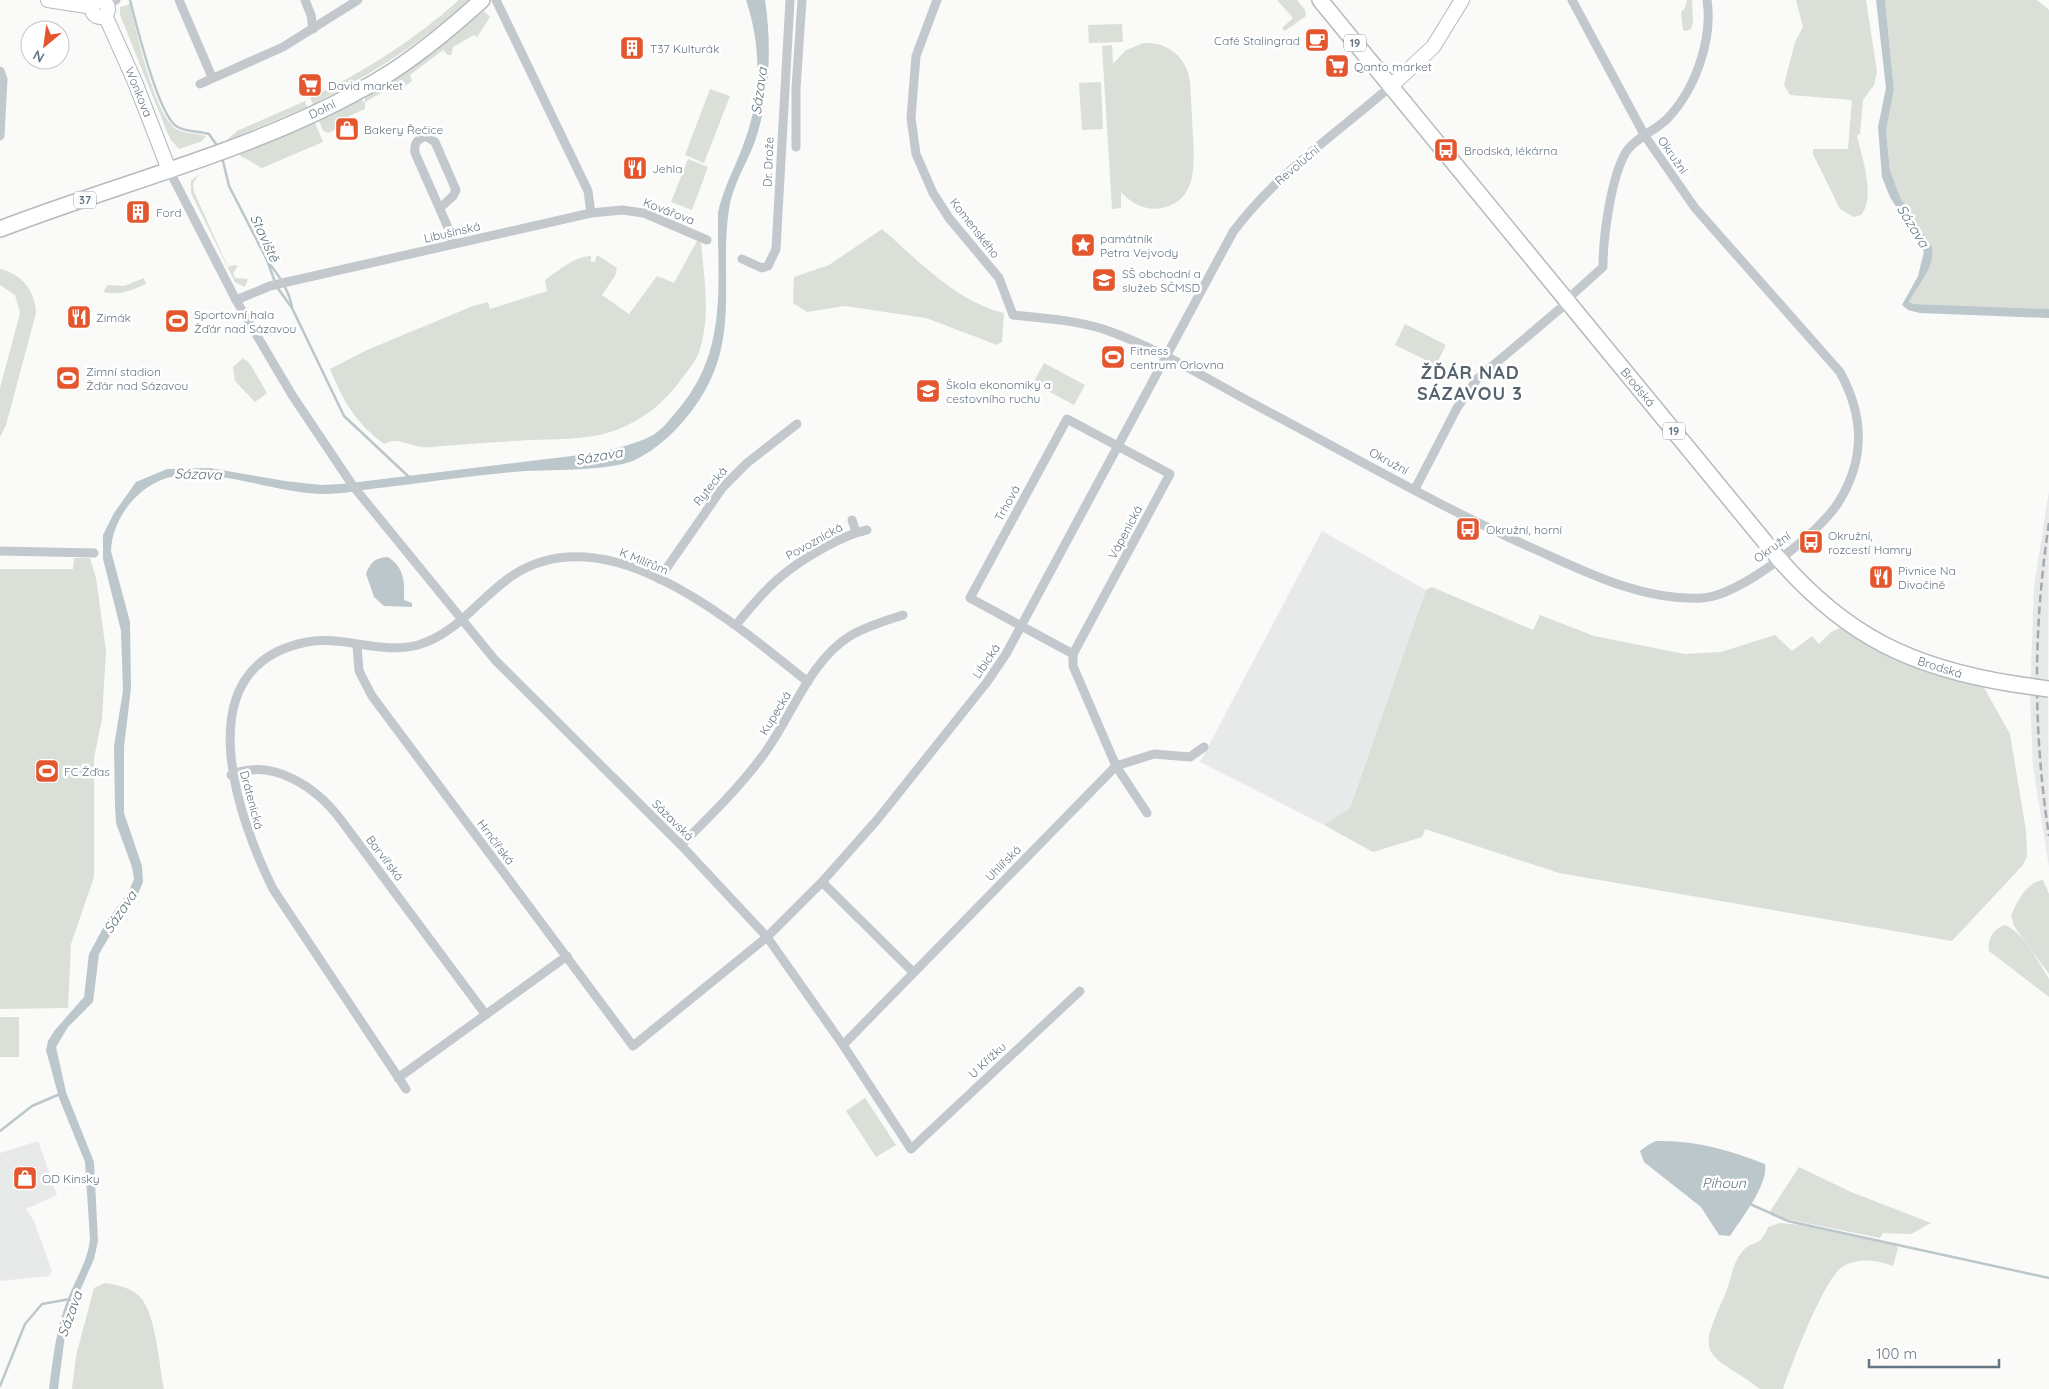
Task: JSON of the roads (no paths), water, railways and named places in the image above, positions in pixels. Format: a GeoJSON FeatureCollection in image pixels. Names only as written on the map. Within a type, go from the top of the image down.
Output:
{"type":"FeatureCollection","features":[{"type":"Feature","properties":{"kind":"main road"},"geometry":{"type":"LineString","coordinates":[[48,0],[105,7]]}},
{"type":"Feature","properties":{"kind":"main road","name":"Dolní"},"geometry":{"type":"LineString","coordinates":[[169,170],[222,152],[313,114],[380,79],[435,40],[482,0]]}},
{"type":"Feature","properties":{"kind":"main road","name":"Brodská"},"geometry":{"type":"LineString","coordinates":[[1320,0],[1779,559],[1809,592],[1836,616],[1883,645],[1943,670],[2049,689]]}},
{"type":"Feature","properties":{"kind":"main road","name":"Revoluční"},"geometry":{"type":"LineString","coordinates":[[1391,86],[1433,47],[1462,0]]}},
{"type":"Feature","properties":{"kind":"main road","name":"Wonkova"},"geometry":{"type":"LineString","coordinates":[[105,7],[169,170]]}},
{"type":"Feature","properties":{"kind":"main road","name":"37"},"geometry":{"type":"LineString","coordinates":[[1,227],[169,170]]}},
{"type":"Feature","properties":{"kind":"street"},"geometry":{"type":"LineString","coordinates":[[179,0],[212,77]]}},
{"type":"Feature","properties":{"kind":"street"},"geometry":{"type":"LineString","coordinates":[[305,0],[311,15],[313,29]]}},
{"type":"Feature","properties":{"kind":"street"},"geometry":{"type":"LineString","coordinates":[[200,84],[212,77],[284,47],[358,0]]}},
{"type":"Feature","properties":{"kind":"street"},"geometry":{"type":"LineString","coordinates":[[496,0],[588,191],[590,213]]}},
{"type":"Feature","properties":{"kind":"street","name":"Dr. Drože"},"geometry":{"type":"LineString","coordinates":[[742,259],[762,268],[768,266],[776,249],[790,0]]}},
{"type":"Feature","properties":{"kind":"street"},"geometry":{"type":"LineString","coordinates":[[796,147],[796,88],[802,0]]}},
{"type":"Feature","properties":{"kind":"street","name":"Komenského"},"geometry":{"type":"LineString","coordinates":[[937,0],[916,56],[911,118],[916,154],[925,176],[949,218],[999,278],[1013,315],[1074,322],[1103,329],[1166,357]]}},
{"type":"Feature","properties":{"kind":"street","name":"Okružní"},"geometry":{"type":"LineString","coordinates":[[1166,357],[1415,489],[1549,556],[1634,589],[1662,596],[1685,598],[1720,595],[1749,580],[1779,559],[1830,514],[1848,486],[1858,456],[1859,443],[1855,403],[1840,372],[1695,208],[1645,136],[1572,0]]}},
{"type":"Feature","properties":{"kind":"street"},"geometry":{"type":"LineString","coordinates":[[1415,489],[1457,408],[1477,379],[1568,302],[1572,295],[1603,267],[1615,174],[1627,150],[1666,120],[1676,108],[1696,73],[1706,40],[1709,11],[1707,0]]}},
{"type":"Feature","properties":{"kind":"street"},"geometry":{"type":"LineString","coordinates":[[0,71],[2,79],[0,136]]}},
{"type":"Feature","properties":{"kind":"street","name":"Revoluční"},"geometry":{"type":"LineString","coordinates":[[1166,357],[1233,232],[1253,206],[1273,185],[1391,86]]}},
{"type":"Feature","properties":{"kind":"street"},"geometry":{"type":"LineString","coordinates":[[440,208],[453,196],[456,190],[435,142],[426,136],[417,140],[414,145],[415,152],[440,208],[453,244]]}},
{"type":"Feature","properties":{"kind":"street"},"geometry":{"type":"LineString","coordinates":[[169,170],[236,300]]}},
{"type":"Feature","properties":{"kind":"street","name":"Kovářova"},"geometry":{"type":"LineString","coordinates":[[590,213],[622,210],[644,213],[707,240]]}},
{"type":"Feature","properties":{"kind":"street","name":"Libušínská"},"geometry":{"type":"LineString","coordinates":[[236,300],[270,286],[286,282],[590,213]]}},
{"type":"Feature","properties":{"kind":"street","name":"Sázavská"},"geometry":{"type":"LineString","coordinates":[[236,300],[320,437],[353,486],[390,533],[460,620],[536,704],[681,845],[767,937],[843,1044],[911,1149]]}},
{"type":"Feature","properties":{"kind":"street","name":"Libická"},"geometry":{"type":"LineString","coordinates":[[633,1046],[767,937],[822,882],[877,820],[987,682],[1022,626],[1166,357]]}},
{"type":"Feature","properties":{"kind":"street","name":"Trhová"},"geometry":{"type":"LineString","coordinates":[[1022,626],[970,598],[1067,419],[1118,446]]}},
{"type":"Feature","properties":{"kind":"street","name":"Rytecká"},"geometry":{"type":"LineString","coordinates":[[659,579],[723,487],[746,463],[797,424]]}},
{"type":"Feature","properties":{"kind":"street","name":"Vápenická"},"geometry":{"type":"LineString","coordinates":[[1073,654],[1170,474],[1118,446]]}},
{"type":"Feature","properties":{"kind":"street"},"geometry":{"type":"LineString","coordinates":[[852,520],[856,532]]}},
{"type":"Feature","properties":{"kind":"street","name":"Povoznická"},"geometry":{"type":"LineString","coordinates":[[736,625],[764,590],[795,564],[856,532],[867,530]]}},
{"type":"Feature","properties":{"kind":"street"},"geometry":{"type":"LineString","coordinates":[[0,551],[94,553]]}},
{"type":"Feature","properties":{"kind":"street","name":"K Milířům"},"geometry":{"type":"LineString","coordinates":[[460,620],[515,574],[548,560],[579,557],[617,562],[659,579],[736,625],[808,682]]}},
{"type":"Feature","properties":{"kind":"street","name":"Kupecká"},"geometry":{"type":"LineString","coordinates":[[681,845],[724,802],[762,758],[808,682],[830,652],[849,637],[873,624],[903,615]]}},
{"type":"Feature","properties":{"kind":"street","name":"Drátenická"},"geometry":{"type":"LineString","coordinates":[[406,1089],[273,889],[248,833],[231,774],[229,745],[232,714],[240,691],[256,668],[277,652],[290,646],[326,641],[389,648],[418,645],[432,640],[460,620]]}},
{"type":"Feature","properties":{"kind":"street"},"geometry":{"type":"LineString","coordinates":[[1022,626],[1073,654],[1073,666],[1116,766],[1147,813]]}},
{"type":"Feature","properties":{"kind":"street","name":"Hrnčířská"},"geometry":{"type":"LineString","coordinates":[[357,645],[359,670],[369,691],[633,1046]]}},
{"type":"Feature","properties":{"kind":"street","name":"Uhlířská"},"geometry":{"type":"LineString","coordinates":[[843,1044],[1116,766],[1154,754],[1190,757],[1204,746]]}},
{"type":"Feature","properties":{"kind":"street","name":"Barvířská"},"geometry":{"type":"LineString","coordinates":[[231,774],[251,769],[283,775],[312,789],[322,798],[341,820],[486,1015]]}},
{"type":"Feature","properties":{"kind":"street"},"geometry":{"type":"LineString","coordinates":[[822,882],[912,972]]}},
{"type":"Feature","properties":{"kind":"street"},"geometry":{"type":"LineString","coordinates":[[398,1078],[567,956]]}},
{"type":"Feature","properties":{"kind":"street","name":"U Křížku"},"geometry":{"type":"LineString","coordinates":[[911,1149],[1080,991]]}},
{"type":"Feature","properties":{"kind":"water","name":"Sázava"},"geometry":{"type":"Polygon","coordinates":[[[746,0],[765,0],[769,54],[768,72],[759,127],[754,144],[736,184],[729,209],[723,341],[718,362],[703,394],[687,417],[658,446],[635,460],[609,467],[526,471],[332,494],[307,493],[212,476],[176,476],[163,479],[151,485],[140,493],[123,514],[113,538],[111,551],[130,622],[131,688],[124,747],[124,813],[142,866],[143,882],[138,894],[118,922],[99,954],[93,1002],[68,1027],[56,1047],[66,1092],[94,1162],[98,1241],[94,1259],[75,1302],[65,1335],[58,1389],[49,1389],[60,1322],[84,1263],[90,1239],[85,1162],[59,1098],[46,1050],[48,1041],[55,1030],[84,997],[89,954],[108,919],[128,893],[134,879],[132,867],[116,823],[115,807],[114,746],[123,691],[121,631],[103,559],[103,535],[114,513],[136,482],[167,469],[210,468],[285,481],[321,485],[342,484],[596,453],[639,441],[660,430],[694,388],[705,365],[713,341],[718,291],[718,212],[751,123],[757,87],[758,70],[755,34],[746,0]]]}},
{"type":"Feature","properties":{"kind":"water","name":"Sázava"},"geometry":{"type":"Polygon","coordinates":[[[1876,0],[1885,0],[1894,90],[1886,131],[1890,170],[1900,197],[1932,247],[1933,254],[1929,269],[1909,302],[1914,304],[2049,309],[2049,318],[1920,313],[1908,310],[1902,305],[1918,276],[1924,252],[1890,197],[1882,177],[1878,127],[1886,88],[1876,0]]]}},
{"type":"Feature","properties":{"kind":"water"},"geometry":{"type":"Polygon","coordinates":[[[388,557],[400,570],[404,581],[404,600],[412,603],[412,607],[384,606],[374,597],[366,574],[374,561],[379,558],[388,557]]]}},
{"type":"Feature","properties":{"kind":"water","name":"Pihoun"},"geometry":{"type":"Polygon","coordinates":[[[1656,1141],[1699,1144],[1738,1154],[1765,1164],[1763,1181],[1759,1191],[1730,1236],[1719,1235],[1701,1207],[1644,1162],[1640,1151],[1656,1141]]]}},
{"type":"Feature","properties":{"kind":"waterway","name":"Staviště"},"geometry":{"type":"LineString","coordinates":[[130,0],[148,67],[169,118],[179,128],[209,134],[218,147]]}},
{"type":"Feature","properties":{"kind":"waterway","name":"Staviště"},"geometry":{"type":"LineString","coordinates":[[222,157],[229,186],[267,260],[275,282]]}},
{"type":"Feature","properties":{"kind":"waterway"},"geometry":{"type":"LineString","coordinates":[[268,262],[283,283],[292,307]]}},
{"type":"Feature","properties":{"kind":"waterway","name":"Staviště"},"geometry":{"type":"LineString","coordinates":[[277,287],[292,308],[344,416],[409,477]]}},
{"type":"Feature","properties":{"kind":"waterway"},"geometry":{"type":"LineString","coordinates":[[0,1131],[32,1106],[60,1094]]}},
{"type":"Feature","properties":{"kind":"waterway"},"geometry":{"type":"LineString","coordinates":[[1750,1204],[1788,1221],[2049,1278]]}},
{"type":"Feature","properties":{"kind":"waterway","name":"Sázava"},"geometry":{"type":"LineString","coordinates":[[0,1386],[25,1324],[42,1304],[70,1299]]}},
{"type":"Feature","properties":{"kind":"railway"},"geometry":{"type":"LineString","coordinates":[[2049,523],[2040,601],[2037,680],[2040,758],[2049,836]]}},
{"type":"Feature","properties":{"kind":"place","name":"Café Stalingrad"},"geometry":{"type":"Point","coordinates":[1317,40]}},
{"type":"Feature","properties":{"kind":"place","name":"T37 Kulturák"},"geometry":{"type":"Point","coordinates":[632,48]}},
{"type":"Feature","properties":{"kind":"place","name":"Qanto market"},"geometry":{"type":"Point","coordinates":[1337,66]}},
{"type":"Feature","properties":{"kind":"place","name":"David market"},"geometry":{"type":"Point","coordinates":[310,85]}},
{"type":"Feature","properties":{"kind":"place","name":"Bakery Řečice"},"geometry":{"type":"Point","coordinates":[347,129]}},
{"type":"Feature","properties":{"kind":"place","name":"Brodská, lékárna"},"geometry":{"type":"Point","coordinates":[1446,150]}},
{"type":"Feature","properties":{"kind":"place","name":"Jehla"},"geometry":{"type":"Point","coordinates":[635,168]}},
{"type":"Feature","properties":{"kind":"place","name":"Ford"},"geometry":{"type":"Point","coordinates":[138,212]}},
{"type":"Feature","properties":{"kind":"place","name":"památník Petra Vejvody"},"geometry":{"type":"Point","coordinates":[1083,245]}},
{"type":"Feature","properties":{"kind":"place","name":"SŠ obchodní a služeb SČMSD"},"geometry":{"type":"Point","coordinates":[1104,280]}},
{"type":"Feature","properties":{"kind":"place","name":"Zimák"},"geometry":{"type":"Point","coordinates":[79,317]}},
{"type":"Feature","properties":{"kind":"place","name":"Sportovní hala Žďár nad Sázavou"},"geometry":{"type":"Point","coordinates":[177,321]}},
{"type":"Feature","properties":{"kind":"place","name":"Fitness centrum Orlovna"},"geometry":{"type":"Point","coordinates":[1113,357]}},
{"type":"Feature","properties":{"kind":"place","name":"Zimní stadion Žďár nad Sázavou"},"geometry":{"type":"Point","coordinates":[68,378]}},
{"type":"Feature","properties":{"kind":"place","name":"Škola ekonomiky a cestovního ruchu"},"geometry":{"type":"Point","coordinates":[928,391]}},
{"type":"Feature","properties":{"kind":"place","name":"Okružní, horní"},"geometry":{"type":"Point","coordinates":[1468,529]}},
{"type":"Feature","properties":{"kind":"place","name":"Okružní, rozcestí Hamry"},"geometry":{"type":"Point","coordinates":[1811,542]}},
{"type":"Feature","properties":{"kind":"place","name":"Pivnice Na Divočině"},"geometry":{"type":"Point","coordinates":[1881,577]}},
{"type":"Feature","properties":{"kind":"place","name":"FC Žďas"},"geometry":{"type":"Point","coordinates":[47,771]}},
{"type":"Feature","properties":{"kind":"place","name":"OD Kinsky"},"geometry":{"type":"Point","coordinates":[25,1178]}},
{"type":"Feature","properties":{"kind":"district","name":"ŽĎÁR NAD SÁZAVOU 3"},"geometry":{"type":"Point","coordinates":[1470,382]}}]}
